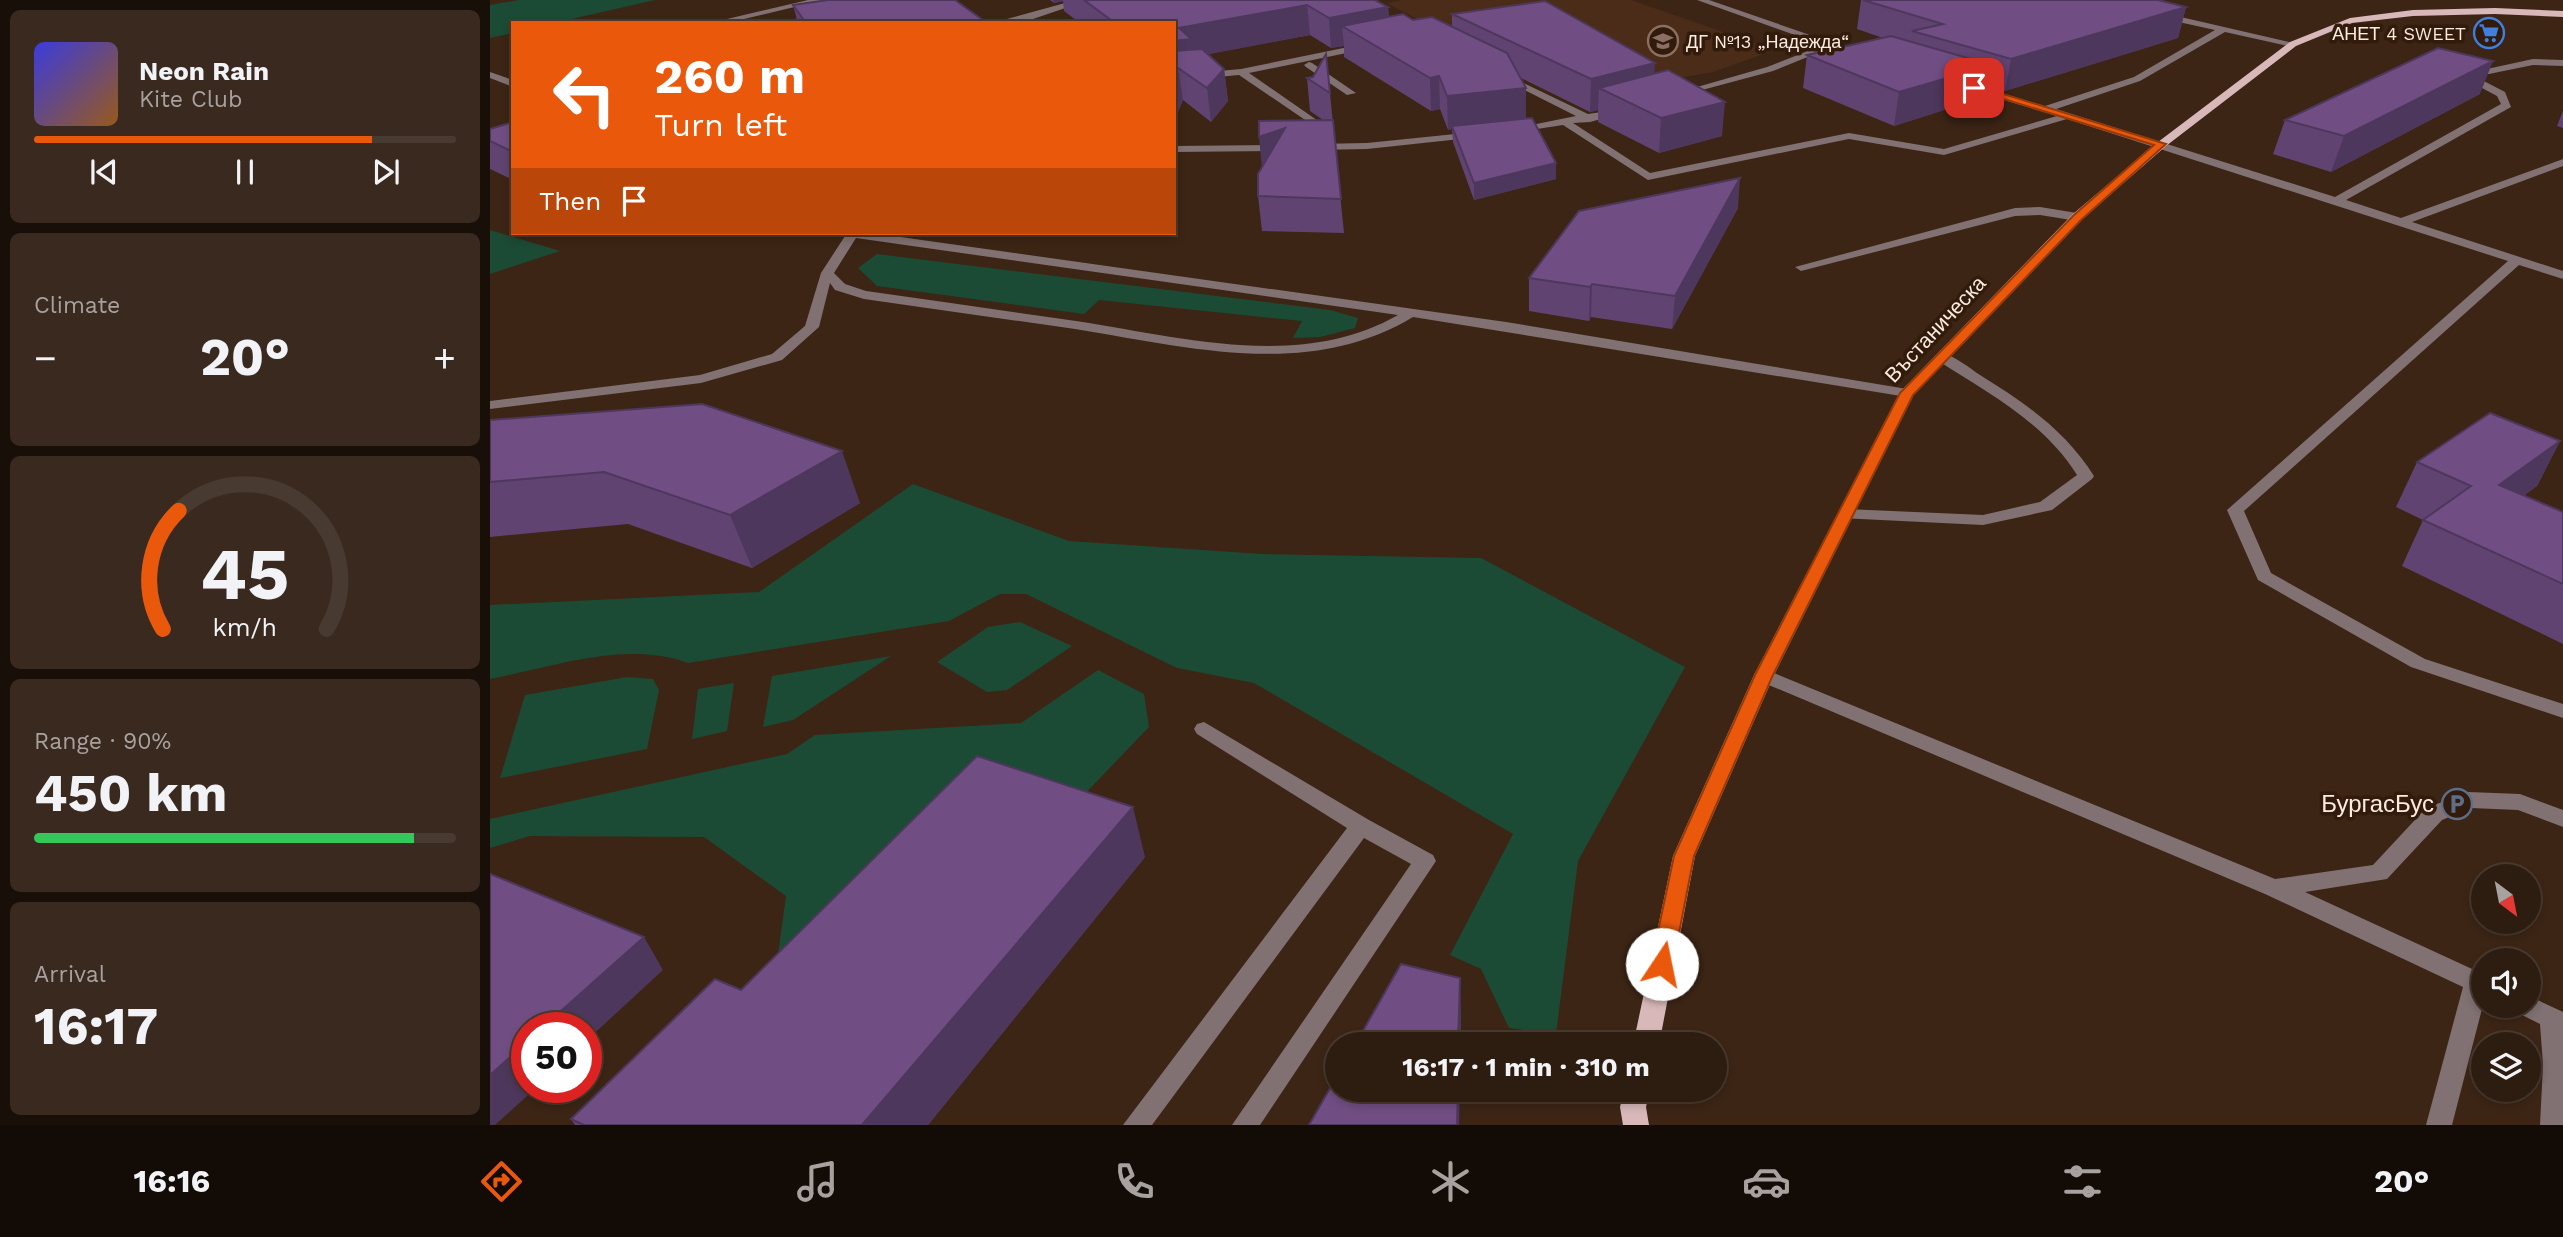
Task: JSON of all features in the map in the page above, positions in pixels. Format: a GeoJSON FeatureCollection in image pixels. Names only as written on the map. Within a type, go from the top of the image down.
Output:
{"type":"FeatureCollection","features":[{"type":"Feature","properties":{"kind":"main road","name":"Въстаническа"},"geometry":{"type":"LineString","coordinates":[[1649,1032],[1684,856],[1764,675],[1907,393],[2077,217],[2161,144],[2293,44],[2350,21],[2413,13],[2495,10],[2563,14]]}},
{"type":"Feature","properties":{"kind":"main road"},"geometry":{"type":"LineString","coordinates":[[1634,1102],[1636,1125]]}},
{"type":"Feature","properties":{"kind":"street"},"geometry":{"type":"LineString","coordinates":[[723,21],[820,0]]}},
{"type":"Feature","properties":{"kind":"street"},"geometry":{"type":"LineString","coordinates":[[1033,20],[1085,0]]}},
{"type":"Feature","properties":{"kind":"street"},"geometry":{"type":"LineString","coordinates":[[1701,0],[1868,56]]}},
{"type":"Feature","properties":{"kind":"street"},"geometry":{"type":"LineString","coordinates":[[799,21],[830,14]]}},
{"type":"Feature","properties":{"kind":"street"},"geometry":{"type":"LineString","coordinates":[[2153,14],[2293,44]]}},
{"type":"Feature","properties":{"kind":"street"},"geometry":{"type":"LineString","coordinates":[[2046,109],[2137,79],[2223,29]]}},
{"type":"Feature","properties":{"kind":"street"},"geometry":{"type":"LineString","coordinates":[[1176,78],[1241,72],[1380,43]]}},
{"type":"Feature","properties":{"kind":"street"},"geometry":{"type":"LineString","coordinates":[[1668,99],[1770,69],[1830,45]]}},
{"type":"Feature","properties":{"kind":"street"},"geometry":{"type":"LineString","coordinates":[[1304,61],[1350,93]]}},
{"type":"Feature","properties":{"kind":"street"},"geometry":{"type":"LineString","coordinates":[[2336,201],[2507,105],[2501,94],[2472,79],[2476,74],[2533,62],[2563,63]]}},
{"type":"Feature","properties":{"kind":"street"},"geometry":{"type":"LineString","coordinates":[[1241,72],[1349,146]]}},
{"type":"Feature","properties":{"kind":"street"},"geometry":{"type":"LineString","coordinates":[[1494,72],[1590,119]]}},
{"type":"Feature","properties":{"kind":"street"},"geometry":{"type":"LineString","coordinates":[[490,75],[511,83]]}},
{"type":"Feature","properties":{"kind":"street"},"geometry":{"type":"LineString","coordinates":[[1957,82],[2161,144],[2563,275]]}},
{"type":"Feature","properties":{"kind":"street"},"geometry":{"type":"LineString","coordinates":[[1504,132],[1568,124],[1629,109]]}},
{"type":"Feature","properties":{"kind":"street"},"geometry":{"type":"LineString","coordinates":[[1568,124],[1648,177],[1849,136],[1944,152],[2067,116]]}},
{"type":"Feature","properties":{"kind":"street"},"geometry":{"type":"LineString","coordinates":[[1176,149],[1349,146],[1490,134]]}},
{"type":"Feature","properties":{"kind":"street"},"geometry":{"type":"LineString","coordinates":[[2401,222],[2563,163]]}},
{"type":"Feature","properties":{"kind":"street"},"geometry":{"type":"LineString","coordinates":[[1801,267],[2015,212],[2040,211],[2077,217]]}},
{"type":"Feature","properties":{"kind":"street"},"geometry":{"type":"LineString","coordinates":[[490,405],[701,379],[778,357],[812,327],[816,296],[849,235]]}},
{"type":"Feature","properties":{"kind":"street"},"geometry":{"type":"LineString","coordinates":[[862,235],[977,245],[1907,393]]}},
{"type":"Feature","properties":{"kind":"street"},"geometry":{"type":"LineString","coordinates":[[2517,260],[2235,510],[2264,576],[2418,663],[2563,711]]}},
{"type":"Feature","properties":{"kind":"street"},"geometry":{"type":"LineString","coordinates":[[827,273],[840,287],[864,295],[1166,340],[1247,348],[1294,349],[1341,344],[1381,331],[1412,313]]}},
{"type":"Feature","properties":{"kind":"street"},"geometry":{"type":"LineString","coordinates":[[1846,514],[1983,520],[2046,506],[2085,476],[2074,453],[2032,417],[1942,357]]}},
{"type":"Feature","properties":{"kind":"street"},"geometry":{"type":"LineString","coordinates":[[1764,675],[2273,888],[2471,980]]}},
{"type":"Feature","properties":{"kind":"street"},"geometry":{"type":"LineString","coordinates":[[1204,729],[1361,826],[1425,861],[1245,1125]]}},
{"type":"Feature","properties":{"kind":"street"},"geometry":{"type":"LineString","coordinates":[[2273,888],[2379,873],[2434,814],[2469,800],[2520,802],[2563,819]]}},
{"type":"Feature","properties":{"kind":"street"},"geometry":{"type":"LineString","coordinates":[[1136,1125],[1361,826]]}},
{"type":"Feature","properties":{"kind":"street"},"geometry":{"type":"LineString","coordinates":[[2541,1013],[2558,1021],[2553,1125]]}},
{"type":"Feature","properties":{"kind":"street"},"geometry":{"type":"LineString","coordinates":[[2439,1125],[2471,1015]]}},
{"type":"Feature","properties":{"kind":"shaded area","name":"ДГ №13 „Надежда“"},"geometry":{"type":"Polygon","coordinates":[[[1402,0],[1631,0],[1775,50],[1713,72],[1634,86],[1445,33],[1386,3],[1402,0]]]}},
{"type":"Feature","properties":{"kind":"green space"},"geometry":{"type":"Polygon","coordinates":[[[519,0],[655,0],[563,21],[511,21],[511,33],[490,38],[490,5],[519,0]]]}},
{"type":"Feature","properties":{"kind":"green space"},"geometry":{"type":"Polygon","coordinates":[[[490,230],[560,251],[490,274],[490,230]]]}},
{"type":"Feature","properties":{"kind":"green space"},"geometry":{"type":"Polygon","coordinates":[[[877,254],[1330,310],[1358,318],[1355,328],[1320,337],[1293,338],[1302,321],[1099,300],[1084,314],[877,286],[858,268],[877,254]]]}},
{"type":"Feature","properties":{"kind":"green space"},"geometry":{"type":"Polygon","coordinates":[[[913,484],[1069,541],[1262,554],[1481,558],[1685,667],[1578,861],[1556,1032],[1540,1032],[1509,1028],[1481,969],[1450,955],[1513,834],[1254,683],[1177,668],[1026,594],[1000,594],[949,621],[688,663],[640,654],[615,655],[490,679],[490,605],[759,592],[913,484]]]}},
{"type":"Feature","properties":{"kind":"green space"},"geometry":{"type":"Polygon","coordinates":[[[1020,622],[1072,646],[1007,690],[987,692],[937,662],[988,627],[1020,622]]]}},
{"type":"Feature","properties":{"kind":"green space"},"geometry":{"type":"Polygon","coordinates":[[[891,656],[793,720],[763,727],[772,676],[891,656]]]}},
{"type":"Feature","properties":{"kind":"green space"},"geometry":{"type":"Polygon","coordinates":[[[1098,670],[1144,694],[1149,727],[1054,826],[773,991],[786,896],[704,837],[530,836],[490,848],[490,819],[787,754],[815,735],[1021,723],[1098,670]]]}},
{"type":"Feature","properties":{"kind":"green space"},"geometry":{"type":"Polygon","coordinates":[[[627,677],[653,679],[659,690],[647,749],[500,778],[525,695],[627,677]]]}},
{"type":"Feature","properties":{"kind":"green space"},"geometry":{"type":"Polygon","coordinates":[[[734,683],[727,731],[692,739],[698,689],[734,683]]]}},
{"type":"Feature","properties":{"kind":"building"},"geometry":{"type":"Polygon","coordinates":[[[828,0],[955,0],[984,21],[805,21],[793,5],[828,0]]]}},
{"type":"Feature","properties":{"kind":"building"},"geometry":{"type":"Polygon","coordinates":[[[1084,0],[1375,0],[1388,7],[1329,18],[1307,5],[1179,28],[1191,39],[1176,41],[1176,21],[1112,21],[1084,0]]]}},
{"type":"Feature","properties":{"kind":"building"},"geometry":{"type":"Polygon","coordinates":[[[1863,0],[2158,0],[2186,7],[2011,59],[1912,31],[1943,24],[1863,0]]]}},
{"type":"Feature","properties":{"kind":"building"},"geometry":{"type":"Polygon","coordinates":[[[1545,1],[1655,63],[1591,79],[1452,14],[1545,1]]]}},
{"type":"Feature","properties":{"kind":"building"},"geometry":{"type":"Polygon","coordinates":[[[1403,14],[1413,20],[1432,17],[1507,53],[1526,88],[1447,96],[1439,76],[1430,78],[1342,26],[1403,14]]]}},
{"type":"Feature","properties":{"kind":"building"},"geometry":{"type":"Polygon","coordinates":[[[1891,36],[1992,65],[1899,92],[1807,55],[1891,36]]]}},
{"type":"Feature","properties":{"kind":"building"},"geometry":{"type":"Polygon","coordinates":[[[2438,48],[2493,61],[2344,136],[2285,120],[2438,48]]]}},
{"type":"Feature","properties":{"kind":"building"},"geometry":{"type":"Polygon","coordinates":[[[1202,49],[1224,69],[1207,88],[1178,68],[1176,72],[1176,51],[1202,49]]]}},
{"type":"Feature","properties":{"kind":"building"},"geometry":{"type":"Polygon","coordinates":[[[1326,54],[1330,93],[1307,78],[1313,77],[1326,54]]]}},
{"type":"Feature","properties":{"kind":"building"},"geometry":{"type":"Polygon","coordinates":[[[1668,70],[1725,102],[1661,118],[1599,88],[1668,70]]]}},
{"type":"Feature","properties":{"kind":"building"},"geometry":{"type":"Polygon","coordinates":[[[1532,118],[1556,163],[1474,183],[1452,126],[1532,118]]]}},
{"type":"Feature","properties":{"kind":"building"},"geometry":{"type":"Polygon","coordinates":[[[1333,120],[1341,199],[1258,196],[1258,174],[1285,128],[1259,137],[1259,121],[1333,120]]]}},
{"type":"Feature","properties":{"kind":"building"},"geometry":{"type":"Polygon","coordinates":[[[511,123],[511,151],[490,141],[490,129],[511,123]]]}},
{"type":"Feature","properties":{"kind":"building"},"geometry":{"type":"Polygon","coordinates":[[[1740,178],[1675,296],[1529,278],[1579,211],[1740,178]]]}},
{"type":"Feature","properties":{"kind":"building"},"geometry":{"type":"Polygon","coordinates":[[[702,404],[842,451],[730,515],[604,472],[490,482],[490,420],[702,404]]]}},
{"type":"Feature","properties":{"kind":"building"},"geometry":{"type":"Polygon","coordinates":[[[2490,413],[2560,441],[2499,485],[2563,512],[2563,584],[2423,520],[2471,486],[2417,462],[2490,413]]]}},
{"type":"Feature","properties":{"kind":"building"},"geometry":{"type":"Polygon","coordinates":[[[977,756],[1133,807],[862,1125],[584,1125],[571,1119],[587,1103],[602,1103],[602,1089],[715,979],[741,990],[977,756]]]}},
{"type":"Feature","properties":{"kind":"building"},"geometry":{"type":"Polygon","coordinates":[[[490,874],[644,937],[560,1012],[511,1012],[511,1056],[490,1075],[490,874]]]}},
{"type":"Feature","properties":{"kind":"building"},"geometry":{"type":"Polygon","coordinates":[[[1401,964],[1460,978],[1458,1032],[1362,1032],[1401,964]]]}},
{"type":"Feature","properties":{"kind":"building"},"geometry":{"type":"Polygon","coordinates":[[[1325,1097],[1325,1102],[1458,1102],[1457,1125],[1309,1125],[1325,1097]]]}},
{"type":"Feature","properties":{"kind":"place","name":"АНЕТ 4 SWEET"},"geometry":{"type":"Point","coordinates":[2489,33]}},
{"type":"Feature","properties":{"kind":"place","name":"ДГ №13 „Надежда“"},"geometry":{"type":"Point","coordinates":[1663,41]}},
{"type":"Feature","properties":{"kind":"place","name":"БургасБус"},"geometry":{"type":"Point","coordinates":[2457,804]}},
{"type":"Feature","properties":{"kind":"route"},"geometry":{"type":"LineString","coordinates":[[1662,964],[1684,856],[1764,675],[1907,393],[2077,217],[2161,144],[1974,88]]}}]}
